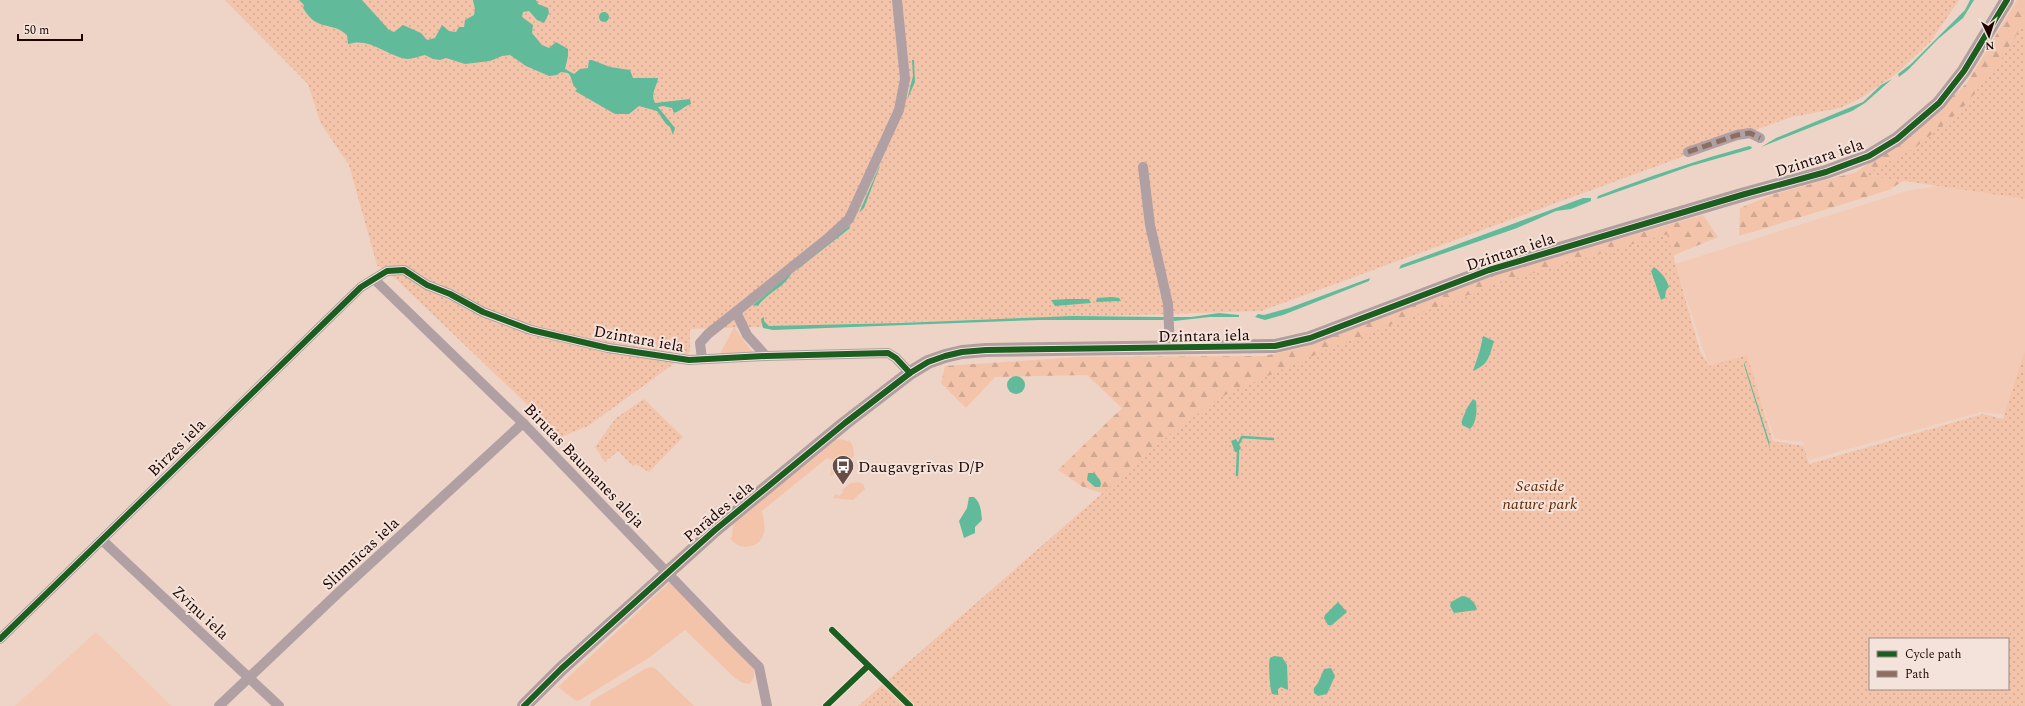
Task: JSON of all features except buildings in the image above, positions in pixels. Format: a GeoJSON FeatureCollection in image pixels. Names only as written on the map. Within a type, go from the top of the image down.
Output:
{"type":"FeatureCollection","features":[{"type":"Feature","properties":{"kind":"street"},"geometry":{"type":"LineString","coordinates":[[702,360],[700,342],[708,334],[850,219],[898,110],[905,79],[897,0]]}},
{"type":"Feature","properties":{"kind":"street","name":"Dzintara iela"},"geometry":{"type":"LineString","coordinates":[[945,356],[962,352],[986,350],[1096,348],[1170,349],[1275,346],[1310,338],[1489,270],[1745,194],[1826,172],[1869,156],[1898,138],[1939,103],[1964,71],[2007,0]]}},
{"type":"Feature","properties":{"kind":"street"},"geometry":{"type":"LineString","coordinates":[[1688,152],[1750,133],[1760,138]]}},
{"type":"Feature","properties":{"kind":"street"},"geometry":{"type":"LineString","coordinates":[[1143,167],[1150,226],[1168,304],[1170,349]]}},
{"type":"Feature","properties":{"kind":"street","name":"Dzintara iela"},"geometry":{"type":"LineString","coordinates":[[374,279],[386,271],[404,270],[426,285],[450,294],[483,312],[531,330],[608,348],[689,360],[738,359],[766,356],[888,353],[896,358],[910,373]]}},
{"type":"Feature","properties":{"kind":"street","name":"Birutas Baumanes aleja"},"geometry":{"type":"LineString","coordinates":[[374,279],[523,423],[759,666],[767,706]]}},
{"type":"Feature","properties":{"kind":"street","name":"Birzes iela"},"geometry":{"type":"LineString","coordinates":[[0,639],[361,287],[374,279]]}},
{"type":"Feature","properties":{"kind":"street"},"geometry":{"type":"LineString","coordinates":[[736,312],[747,335],[766,356]]}},
{"type":"Feature","properties":{"kind":"street","name":"Parādes iela"},"geometry":{"type":"LineString","coordinates":[[524,706],[561,668],[668,572],[798,461],[910,373],[928,362],[945,356]]}},
{"type":"Feature","properties":{"kind":"street","name":"Slimnīcas iela"},"geometry":{"type":"LineString","coordinates":[[219,706],[248,677],[523,423]]}},
{"type":"Feature","properties":{"kind":"street","name":"Zvīņu iela"},"geometry":{"type":"LineString","coordinates":[[102,540],[279,706]]}},
{"type":"Feature","properties":{"kind":"shaded area"},"geometry":{"type":"Polygon","coordinates":[[[299,0],[362,0],[389,30],[394,32],[403,25],[421,33],[427,40],[435,38],[442,25],[449,31],[456,32],[459,27],[464,27],[465,20],[474,15],[475,9],[473,0],[536,0],[538,4],[548,8],[549,13],[544,23],[537,20],[529,11],[523,12],[522,17],[533,25],[532,33],[542,45],[549,48],[556,42],[568,49],[565,69],[574,74],[580,69],[588,68],[589,60],[592,60],[610,67],[630,70],[633,78],[658,78],[653,93],[655,103],[690,99],[691,104],[674,113],[672,108],[663,106],[658,107],[675,128],[673,135],[670,127],[666,124],[657,111],[639,106],[629,114],[615,114],[575,91],[577,89],[568,73],[561,72],[557,75],[549,76],[526,66],[510,55],[502,56],[490,61],[465,64],[446,58],[440,60],[433,59],[425,55],[407,59],[371,45],[356,42],[348,44],[347,35],[335,28],[319,24],[314,21],[308,16],[303,8],[304,5],[299,0]]]}},
{"type":"Feature","properties":{"kind":"shaded area"},"geometry":{"type":"Polygon","coordinates":[[[1970,0],[1974,0],[1963,18],[1938,39],[1908,70],[1899,77],[1898,74],[1911,64],[1965,10],[1970,0]]]}},
{"type":"Feature","properties":{"kind":"shaded area"},"geometry":{"type":"Polygon","coordinates":[[[602,12],[606,12],[608,13],[608,21],[602,22],[599,19],[599,15],[602,12]]]}},
{"type":"Feature","properties":{"kind":"shaded area"},"geometry":{"type":"Polygon","coordinates":[[[912,60],[914,60],[915,82],[907,100],[913,76],[912,60]]]}},
{"type":"Feature","properties":{"kind":"shaded area"},"geometry":{"type":"Polygon","coordinates":[[[1892,79],[1865,103],[1852,111],[1761,147],[1776,138],[1863,102],[1881,85],[1892,79]]]}},
{"type":"Feature","properties":{"kind":"shaded area"},"geometry":{"type":"Polygon","coordinates":[[[1749,146],[1752,147],[1751,149],[1691,166],[1597,199],[1598,196],[1654,176],[1749,146]]]}},
{"type":"Feature","properties":{"kind":"shaded area"},"geometry":{"type":"Polygon","coordinates":[[[880,166],[864,208],[859,213],[879,167],[880,166]]]}},
{"type":"Feature","properties":{"kind":"shaded area"},"geometry":{"type":"Polygon","coordinates":[[[1938,186],[2025,199],[2025,355],[2007,415],[1981,412],[1809,460],[1803,442],[1775,439],[1746,357],[1709,367],[1675,264],[1907,191],[1938,186]]]}},
{"type":"Feature","properties":{"kind":"shaded area"},"geometry":{"type":"Polygon","coordinates":[[[1583,198],[1591,198],[1591,201],[1571,209],[1556,211],[1517,228],[1399,269],[1401,265],[1583,198]]]}},
{"type":"Feature","properties":{"kind":"shaded area"},"geometry":{"type":"Polygon","coordinates":[[[849,226],[850,228],[798,269],[798,267],[849,226]]]}},
{"type":"Feature","properties":{"kind":"shaded area"},"geometry":{"type":"Polygon","coordinates":[[[1654,267],[1663,276],[1669,287],[1666,290],[1665,298],[1661,300],[1651,271],[1654,267]]]}},
{"type":"Feature","properties":{"kind":"shaded area"},"geometry":{"type":"Polygon","coordinates":[[[792,272],[781,286],[766,297],[758,306],[753,305],[792,272]]]}},
{"type":"Feature","properties":{"kind":"shaded area"},"geometry":{"type":"Polygon","coordinates":[[[1370,278],[1369,281],[1283,315],[1265,320],[1255,317],[1258,314],[1264,315],[1289,308],[1370,278]]]}},
{"type":"Feature","properties":{"kind":"shaded area"},"geometry":{"type":"Polygon","coordinates":[[[1097,298],[1119,298],[1121,301],[1096,302],[1097,298]]]}},
{"type":"Feature","properties":{"kind":"shaded area"},"geometry":{"type":"Polygon","coordinates":[[[1089,299],[1091,303],[1055,306],[1051,300],[1089,299]]]}},
{"type":"Feature","properties":{"kind":"shaded area"},"geometry":{"type":"Polygon","coordinates":[[[1219,313],[1239,315],[1239,317],[1210,317],[1174,321],[1172,318],[1191,317],[1219,313]]]}},
{"type":"Feature","properties":{"kind":"shaded area"},"geometry":{"type":"Polygon","coordinates":[[[1073,316],[1164,317],[1164,319],[1039,320],[773,330],[763,328],[761,319],[764,317],[764,321],[769,326],[899,323],[1073,316]]]}},
{"type":"Feature","properties":{"kind":"shaded area"},"geometry":{"type":"Polygon","coordinates":[[[1483,336],[1494,341],[1488,359],[1482,366],[1473,371],[1480,350],[1483,336]]]}},
{"type":"Feature","properties":{"kind":"shaded area"},"geometry":{"type":"Polygon","coordinates":[[[1744,362],[1769,441],[1770,449],[1744,365],[1744,362]]]}},
{"type":"Feature","properties":{"kind":"shaded area"},"geometry":{"type":"Polygon","coordinates":[[[1016,376],[1020,377],[1024,381],[1024,389],[1020,393],[1016,394],[1012,393],[1008,389],[1007,385],[1008,381],[1012,377],[1016,376]]]}},
{"type":"Feature","properties":{"kind":"shaded area"},"geometry":{"type":"Polygon","coordinates":[[[1473,399],[1476,401],[1476,412],[1474,423],[1470,429],[1462,425],[1462,420],[1473,399]]]}},
{"type":"Feature","properties":{"kind":"shaded area"},"geometry":{"type":"Polygon","coordinates":[[[1236,439],[1241,448],[1238,452],[1235,452],[1231,441],[1236,439]]]}},
{"type":"Feature","properties":{"kind":"shaded area"},"geometry":{"type":"Polygon","coordinates":[[[1088,473],[1094,473],[1100,480],[1100,487],[1095,487],[1087,480],[1088,473]]]}},
{"type":"Feature","properties":{"kind":"shaded area"},"geometry":{"type":"Polygon","coordinates":[[[969,497],[974,497],[978,502],[982,520],[975,527],[975,533],[964,538],[959,521],[967,508],[969,497]]]}},
{"type":"Feature","properties":{"kind":"shaded area"},"geometry":{"type":"Polygon","coordinates":[[[1462,596],[1472,600],[1477,610],[1454,613],[1450,606],[1451,602],[1462,596]]]}},
{"type":"Feature","properties":{"kind":"shaded area"},"geometry":{"type":"Polygon","coordinates":[[[1338,602],[1347,612],[1332,625],[1328,625],[1324,618],[1325,615],[1338,602]]]}},
{"type":"Feature","properties":{"kind":"shaded area"},"geometry":{"type":"Polygon","coordinates":[[[96,632],[171,706],[15,706],[96,632]]]}},
{"type":"Feature","properties":{"kind":"shaded area"},"geometry":{"type":"Polygon","coordinates":[[[1274,656],[1282,657],[1287,665],[1288,690],[1281,687],[1278,689],[1278,695],[1272,694],[1271,692],[1269,661],[1270,658],[1274,656]]]}},
{"type":"Feature","properties":{"kind":"shaded area"},"geometry":{"type":"Polygon","coordinates":[[[1331,668],[1335,676],[1327,694],[1318,696],[1314,693],[1314,688],[1318,683],[1324,669],[1331,668]]]}},
{"type":"Feature","properties":{"kind":"green space"},"geometry":{"type":"Polygon","coordinates":[[[225,0],[1959,0],[1931,41],[1896,74],[1861,98],[1840,108],[1791,117],[1261,311],[690,329],[690,352],[588,426],[561,437],[397,280],[377,265],[349,165],[321,124],[308,84],[225,0]]]}},
{"type":"Feature","properties":{"kind":"green space"},"geometry":{"type":"Polygon","coordinates":[[[2017,0],[2025,0],[2025,190],[1915,173],[1889,190],[1739,236],[1740,208],[1774,194],[1856,172],[1912,135],[1967,83],[2017,0]]]}},
{"type":"Feature","properties":{"kind":"green space"},"geometry":{"type":"Polygon","coordinates":[[[2025,21],[2025,199],[1865,175],[1916,147],[1960,111],[1997,66],[2025,21]]]}},
{"type":"Feature","properties":{"kind":"green space"},"geometry":{"type":"Polygon","coordinates":[[[1703,215],[1718,237],[1636,271],[1167,514],[1083,487],[1058,470],[1122,408],[1087,375],[995,377],[966,408],[941,383],[945,366],[1077,357],[1264,356],[1305,347],[1493,275],[1703,215]]]}},
{"type":"Feature","properties":{"kind":"green space","name":"Seaside nature park"},"geometry":{"type":"Polygon","coordinates":[[[1667,234],[1700,351],[1709,366],[1747,355],[1773,441],[1804,446],[1809,464],[1983,414],[2003,419],[2025,351],[2025,706],[858,706],[1176,429],[1225,395],[1326,350],[1496,284],[1667,234]]]}},
{"type":"Feature","properties":{"kind":"green space"},"geometry":{"type":"Polygon","coordinates":[[[734,327],[754,354],[719,356],[734,327]]]}},
{"type":"Feature","properties":{"kind":"green space"},"geometry":{"type":"Polygon","coordinates":[[[644,399],[683,437],[649,472],[636,464],[633,466],[618,451],[605,462],[595,447],[616,418],[644,399]]]}},
{"type":"Feature","properties":{"kind":"green space"},"geometry":{"type":"Polygon","coordinates":[[[842,439],[847,441],[849,440],[853,446],[854,456],[848,463],[831,476],[833,460],[827,458],[762,511],[764,532],[758,543],[746,547],[739,546],[730,538],[732,537],[733,524],[836,440],[842,439]]]}},
{"type":"Feature","properties":{"kind":"green space"},"geometry":{"type":"Polygon","coordinates":[[[858,482],[863,484],[865,489],[853,500],[833,498],[836,494],[839,496],[843,492],[842,490],[851,483],[858,482]]]}},
{"type":"Feature","properties":{"kind":"green space"},"geometry":{"type":"Polygon","coordinates":[[[671,581],[754,669],[754,677],[750,684],[743,683],[735,678],[685,630],[650,657],[580,700],[576,701],[558,687],[671,581]]]}},
{"type":"Feature","properties":{"kind":"green space"},"geometry":{"type":"Polygon","coordinates":[[[651,667],[656,669],[694,706],[590,706],[591,701],[645,669],[651,667]]]}},
{"type":"Feature","properties":{"kind":"waterway"},"geometry":{"type":"LineString","coordinates":[[1239,443],[1242,437],[1273,439]]}},
{"type":"Feature","properties":{"kind":"waterway"},"geometry":{"type":"LineString","coordinates":[[1237,475],[1238,452]]}},
{"type":"Feature","properties":{"kind":"marked path"},"geometry":{"type":"LineString","coordinates":[[1688,152],[1737,135],[1750,133],[1760,138]]}},
{"type":"Feature","properties":{"kind":"cycle path"},"geometry":{"type":"LineString","coordinates":[[524,706],[561,669],[715,530],[845,423],[910,373],[928,362],[962,352],[986,350],[1275,346],[1310,338],[1489,270],[1745,194],[1826,172],[1869,156],[1897,139],[1939,103],[1964,71],[2007,0]]}},
{"type":"Feature","properties":{"kind":"cycle path"},"geometry":{"type":"LineString","coordinates":[[0,639],[361,287],[387,271],[404,270],[427,285],[450,294],[483,312],[531,330],[608,348],[689,360],[766,356],[888,353],[896,358],[910,373]]}},
{"type":"Feature","properties":{"kind":"cycle path"},"geometry":{"type":"LineString","coordinates":[[832,630],[910,706]]}},
{"type":"Feature","properties":{"kind":"cycle path"},"geometry":{"type":"LineString","coordinates":[[826,706],[868,666]]}},
{"type":"Feature","properties":{"kind":"place","name":"Daugavgrīvas D/P"},"geometry":{"type":"Point","coordinates":[843,486]}}]}
